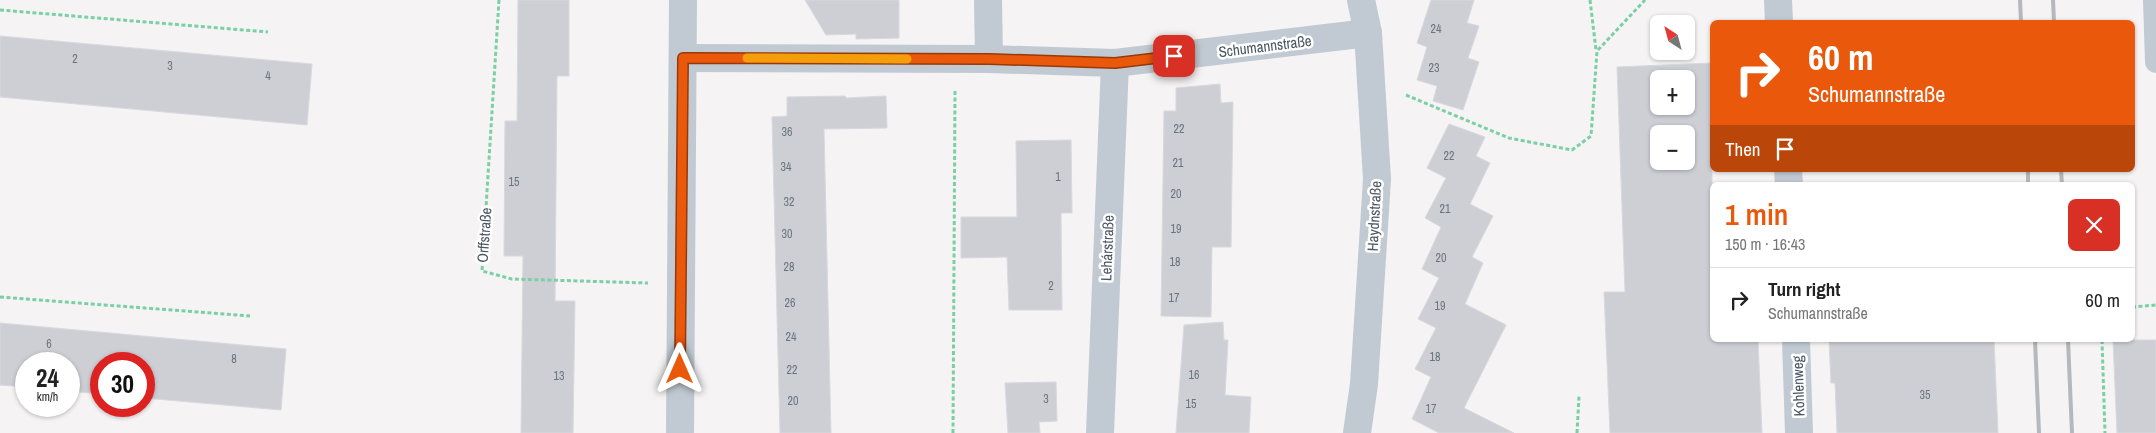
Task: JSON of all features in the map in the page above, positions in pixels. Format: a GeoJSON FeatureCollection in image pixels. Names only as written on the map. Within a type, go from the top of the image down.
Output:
{"type":"FeatureCollection","features":[{"type":"Feature","properties":{"kind":"street"},"geometry":{"type":"LineString","coordinates":[[680,433],[683,0]]}},
{"type":"Feature","properties":{"kind":"street"},"geometry":{"type":"LineString","coordinates":[[988,0],[989,59]]}},
{"type":"Feature","properties":{"kind":"street","name":"Haydnstraße"},"geometry":{"type":"LineString","coordinates":[[1357,433],[1364,384],[1376,179],[1368,33],[1362,0]]}},
{"type":"Feature","properties":{"kind":"street"},"geometry":{"type":"LineString","coordinates":[[1778,0],[1779,20]]}},
{"type":"Feature","properties":{"kind":"street","name":"Schumannstraße"},"geometry":{"type":"LineString","coordinates":[[683,58],[989,59],[1115,63],[1368,33]]}},
{"type":"Feature","properties":{"kind":"street","name":"Lehárstraße"},"geometry":{"type":"LineString","coordinates":[[1100,433],[1115,63]]}},
{"type":"Feature","properties":{"kind":"street","name":"Kohlenweg"},"geometry":{"type":"LineString","coordinates":[[1796,342],[1799,433]]}},
{"type":"Feature","properties":{"kind":"lane"},"geometry":{"type":"LineString","coordinates":[[2154,0],[2156,62]]}},
{"type":"Feature","properties":{"kind":"path","name":"Orffstraße"},"geometry":{"type":"LineString","coordinates":[[499,0],[482,271],[512,280],[681,283]]}},
{"type":"Feature","properties":{"kind":"path"},"geometry":{"type":"LineString","coordinates":[[1371,81],[1509,138],[1572,150],[1590,136],[1596,51],[1590,0]]}},
{"type":"Feature","properties":{"kind":"path"},"geometry":{"type":"LineString","coordinates":[[1596,51],[1645,0]]}},
{"type":"Feature","properties":{"kind":"path"},"geometry":{"type":"LineString","coordinates":[[0,10],[268,32]]}},
{"type":"Feature","properties":{"kind":"path"},"geometry":{"type":"LineString","coordinates":[[953,433],[955,59]]}},
{"type":"Feature","properties":{"kind":"path"},"geometry":{"type":"LineString","coordinates":[[0,297],[250,316]]}},
{"type":"Feature","properties":{"kind":"path"},"geometry":{"type":"LineString","coordinates":[[2135,307],[2156,305]]}},
{"type":"Feature","properties":{"kind":"path"},"geometry":{"type":"LineString","coordinates":[[2102,342],[2105,433]]}},
{"type":"Feature","properties":{"kind":"path"},"geometry":{"type":"LineString","coordinates":[[1577,433],[1579,396]]}},
{"type":"Feature","properties":{"kind":"building"},"geometry":{"type":"Polygon","coordinates":[[[518,0],[569,0],[569,76],[557,76],[555,301],[575,301],[573,433],[521,433],[523,256],[504,256],[505,121],[517,121],[518,0]]]}},
{"type":"Feature","properties":{"kind":"building"},"geometry":{"type":"Polygon","coordinates":[[[805,0],[899,0],[899,38],[856,39],[856,34],[826,35],[805,0]]]}},
{"type":"Feature","properties":{"kind":"building"},"geometry":{"type":"Polygon","coordinates":[[[1431,0],[1474,0],[1467,23],[1479,26],[1468,58],[1479,62],[1463,110],[1433,101],[1437,86],[1417,80],[1427,47],[1417,43],[1431,0]]]}},
{"type":"Feature","properties":{"kind":"building"},"geometry":{"type":"Polygon","coordinates":[[[0,36],[312,64],[307,125],[0,97],[0,36]]]}},
{"type":"Feature","properties":{"kind":"building"},"geometry":{"type":"Polygon","coordinates":[[[1710,63],[1710,172],[1712,172],[1712,182],[1710,182],[1710,342],[1758,342],[1762,433],[1610,433],[1604,292],[1625,292],[1617,67],[1710,63]]]}},
{"type":"Feature","properties":{"kind":"building"},"geometry":{"type":"Polygon","coordinates":[[[1220,84],[1221,103],[1233,102],[1231,247],[1212,247],[1211,317],[1161,316],[1164,111],[1176,111],[1176,88],[1220,84]]]}},
{"type":"Feature","properties":{"kind":"building"},"geometry":{"type":"Polygon","coordinates":[[[845,96],[846,98],[886,96],[887,128],[824,129],[831,433],[780,433],[772,117],[787,116],[787,97],[845,96]]]}},
{"type":"Feature","properties":{"kind":"building"},"geometry":{"type":"Polygon","coordinates":[[[1449,124],[1485,137],[1476,156],[1490,163],[1470,204],[1493,216],[1472,257],[1483,263],[1465,304],[1506,325],[1464,408],[1514,433],[1439,433],[1412,419],[1431,377],[1415,369],[1436,328],[1418,319],[1439,278],[1422,269],[1441,227],[1425,218],[1446,178],[1427,168],[1449,124]]]}},
{"type":"Feature","properties":{"kind":"building"},"geometry":{"type":"Polygon","coordinates":[[[1071,140],[1072,213],[1061,213],[1062,310],[1009,310],[1007,257],[961,258],[961,217],[1017,217],[1016,141],[1071,140]]]}},
{"type":"Feature","properties":{"kind":"building"},"geometry":{"type":"Polygon","coordinates":[[[1223,322],[1224,340],[1228,340],[1225,395],[1251,397],[1249,433],[1176,433],[1184,325],[1223,322]]]}},
{"type":"Feature","properties":{"kind":"building"},"geometry":{"type":"Polygon","coordinates":[[[0,323],[286,349],[281,410],[155,399],[155,352],[90,352],[90,393],[80,392],[80,352],[15,352],[15,386],[0,385],[0,323]]]}},
{"type":"Feature","properties":{"kind":"building"},"geometry":{"type":"Polygon","coordinates":[[[2156,340],[2156,433],[2117,433],[2113,342],[2156,340]]]}},
{"type":"Feature","properties":{"kind":"building"},"geometry":{"type":"Polygon","coordinates":[[[1829,342],[1994,342],[1998,433],[1837,433],[1835,383],[1831,383],[1829,342]]]}},
{"type":"Feature","properties":{"kind":"building"},"geometry":{"type":"Polygon","coordinates":[[[1056,382],[1057,421],[1039,422],[1040,433],[1008,433],[1005,383],[1056,382]]]}},
{"type":"Feature","properties":{"kind":"railway"},"geometry":{"type":"LineString","coordinates":[[2020,0],[2021,20]]}},
{"type":"Feature","properties":{"kind":"railway"},"geometry":{"type":"LineString","coordinates":[[2053,0],[2054,20]]}},
{"type":"Feature","properties":{"kind":"railway"},"geometry":{"type":"LineString","coordinates":[[2028,172],[2028,182]]}},
{"type":"Feature","properties":{"kind":"railway"},"geometry":{"type":"LineString","coordinates":[[2061,172],[2062,182]]}},
{"type":"Feature","properties":{"kind":"railway"},"geometry":{"type":"LineString","coordinates":[[2035,342],[2039,433]]}},
{"type":"Feature","properties":{"kind":"railway"},"geometry":{"type":"LineString","coordinates":[[2068,342],[2072,433]]}},
{"type":"Feature","properties":{"kind":"slow traffic"},"geometry":{"type":"LineString","coordinates":[[747,58],[907,59]]}},
{"type":"Feature","properties":{"kind":"route"},"geometry":{"type":"LineString","coordinates":[[680,369],[683,58],[989,59],[1115,63],[1174,56]]}}]}
